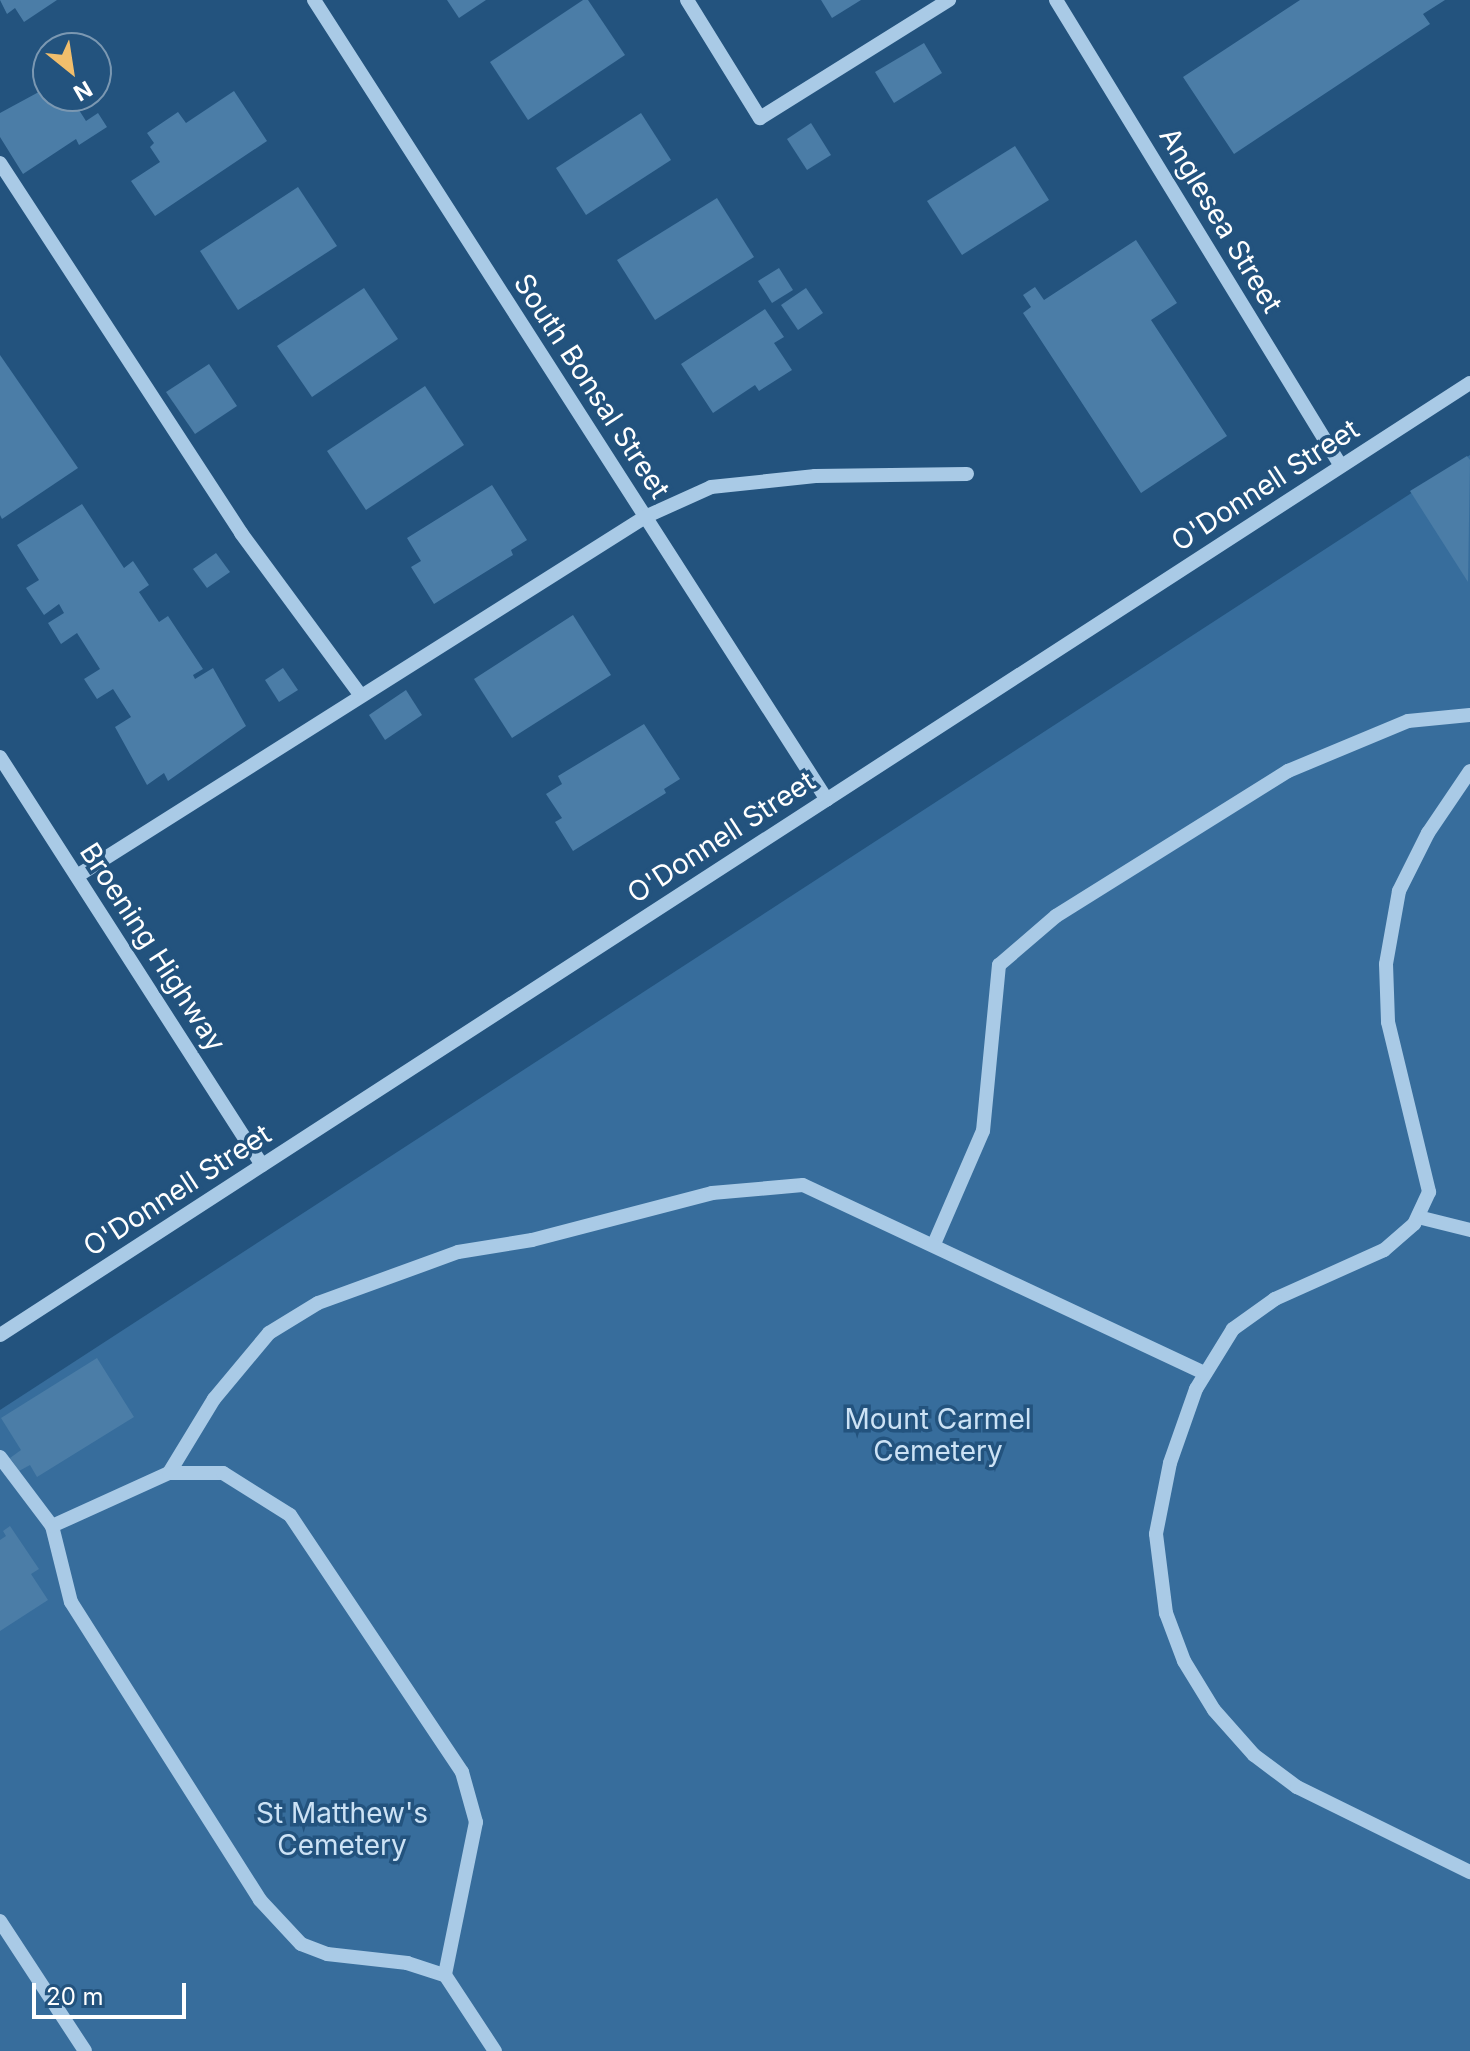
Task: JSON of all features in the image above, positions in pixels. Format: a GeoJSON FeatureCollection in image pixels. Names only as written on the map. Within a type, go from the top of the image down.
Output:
{"type":"FeatureCollection","features":[{"type":"Feature","properties":{"kind":"street","name":"South Bonsal Street"},"geometry":{"type":"LineString","coordinates":[[314,0],[827,800]]}},
{"type":"Feature","properties":{"kind":"street"},"geometry":{"type":"LineString","coordinates":[[687,0],[760,118],[949,0]]}},
{"type":"Feature","properties":{"kind":"street","name":"Anglesea Street"},"geometry":{"type":"LineString","coordinates":[[1056,0],[1341,466]]}},
{"type":"Feature","properties":{"kind":"street"},"geometry":{"type":"LineString","coordinates":[[0,163],[241,533],[361,696]]}},
{"type":"Feature","properties":{"kind":"street","name":"O'Donnell Street"},"geometry":{"type":"LineString","coordinates":[[0,1335],[1470,383]]}},
{"type":"Feature","properties":{"kind":"street"},"geometry":{"type":"LineString","coordinates":[[77,876],[645,517],[711,487],[815,476],[967,474]]}},
{"type":"Feature","properties":{"kind":"street"},"geometry":{"type":"LineString","coordinates":[[934,1244],[983,1131],[999,965],[1056,916],[1288,771],[1408,721],[1470,715]]}},
{"type":"Feature","properties":{"kind":"street","name":"Broening Highway"},"geometry":{"type":"LineString","coordinates":[[0,757],[262,1165]]}},
{"type":"Feature","properties":{"kind":"street"},"geometry":{"type":"LineString","coordinates":[[1470,771],[1428,833],[1399,891],[1386,964],[1388,1022],[1429,1192],[1418,1217],[1384,1250],[1275,1299],[1233,1329],[1196,1389],[1170,1463],[1156,1534],[1166,1613],[1184,1661],[1214,1710],[1254,1755],[1297,1787],[1470,1872]]}},
{"type":"Feature","properties":{"kind":"street"},"geometry":{"type":"LineString","coordinates":[[169,1473],[214,1399],[269,1333],[318,1303],[458,1252],[532,1240],[712,1193],[803,1185],[1205,1373]]}},
{"type":"Feature","properties":{"kind":"street"},"geometry":{"type":"LineString","coordinates":[[1418,1217],[1470,1230]]}},
{"type":"Feature","properties":{"kind":"street"},"geometry":{"type":"LineString","coordinates":[[0,1457],[52,1526],[71,1602],[260,1900],[301,1944],[327,1954],[407,1963],[445,1975],[495,2051]]}},
{"type":"Feature","properties":{"kind":"street"},"geometry":{"type":"LineString","coordinates":[[52,1526],[169,1473],[223,1473],[290,1515],[462,1772],[476,1822],[445,1975]]}},
{"type":"Feature","properties":{"kind":"street"},"geometry":{"type":"LineString","coordinates":[[0,1921],[85,2051]]}},
{"type":"Feature","properties":{"kind":"green space","name":"Mount Carmel Cemetery"},"geometry":{"type":"Polygon","coordinates":[[[1470,455],[1470,2051],[0,2051],[0,1410],[1470,455]]]}},
{"type":"Feature","properties":{"kind":"building"},"geometry":{"type":"Polygon","coordinates":[[[0,0],[57,0],[24,22],[15,8],[7,14],[0,0]]]}},
{"type":"Feature","properties":{"kind":"building"},"geometry":{"type":"Polygon","coordinates":[[[447,0],[486,0],[459,18],[447,0]]]}},
{"type":"Feature","properties":{"kind":"building"},"geometry":{"type":"Polygon","coordinates":[[[583,0],[588,0],[625,55],[528,120],[490,62],[583,0]]]}},
{"type":"Feature","properties":{"kind":"building"},"geometry":{"type":"Polygon","coordinates":[[[821,0],[861,0],[832,18],[821,0]]]}},
{"type":"Feature","properties":{"kind":"building"},"geometry":{"type":"Polygon","coordinates":[[[1300,0],[1445,0],[1423,14],[1430,24],[1234,154],[1183,77],[1300,0]]]}},
{"type":"Feature","properties":{"kind":"building"},"geometry":{"type":"Polygon","coordinates":[[[924,43],[942,73],[894,103],[875,72],[924,43]]]}},
{"type":"Feature","properties":{"kind":"building"},"geometry":{"type":"Polygon","coordinates":[[[234,91],[267,141],[155,216],[131,181],[160,162],[150,147],[154,143],[147,133],[178,112],[186,123],[234,91]]]}},
{"type":"Feature","properties":{"kind":"building"},"geometry":{"type":"Polygon","coordinates":[[[32,96],[32,112],[80,112],[86,121],[98,113],[107,127],[79,145],[76,139],[23,174],[0,137],[0,113],[32,96]]]}},
{"type":"Feature","properties":{"kind":"building"},"geometry":{"type":"Polygon","coordinates":[[[641,113],[671,160],[586,215],[556,168],[641,113]]]}},
{"type":"Feature","properties":{"kind":"building"},"geometry":{"type":"Polygon","coordinates":[[[811,123],[831,155],[807,170],[787,139],[811,123]]]}},
{"type":"Feature","properties":{"kind":"building"},"geometry":{"type":"Polygon","coordinates":[[[1015,146],[1049,200],[962,255],[927,201],[1015,146]]]}},
{"type":"Feature","properties":{"kind":"building"},"geometry":{"type":"Polygon","coordinates":[[[298,187],[337,246],[238,310],[200,251],[298,187]]]}},
{"type":"Feature","properties":{"kind":"building"},"geometry":{"type":"Polygon","coordinates":[[[717,198],[754,257],[655,320],[617,260],[717,198]]]}},
{"type":"Feature","properties":{"kind":"building"},"geometry":{"type":"Polygon","coordinates":[[[1136,240],[1177,303],[1151,320],[1227,436],[1141,493],[1023,313],[1031,307],[1023,295],[1035,287],[1044,300],[1136,240]]]}},
{"type":"Feature","properties":{"kind":"building"},"geometry":{"type":"Polygon","coordinates":[[[779,268],[793,290],[772,303],[758,281],[779,268]]]}},
{"type":"Feature","properties":{"kind":"building"},"geometry":{"type":"Polygon","coordinates":[[[364,288],[398,339],[312,397],[277,346],[364,288]]]}},
{"type":"Feature","properties":{"kind":"building"},"geometry":{"type":"Polygon","coordinates":[[[806,288],[823,313],[798,330],[781,305],[806,288]]]}},
{"type":"Feature","properties":{"kind":"building"},"geometry":{"type":"Polygon","coordinates":[[[765,309],[784,337],[774,343],[792,370],[759,391],[755,385],[713,413],[681,364],[765,309]]]}},
{"type":"Feature","properties":{"kind":"building"},"geometry":{"type":"Polygon","coordinates":[[[0,355],[78,468],[2,519],[0,515],[0,355]]]}},
{"type":"Feature","properties":{"kind":"building"},"geometry":{"type":"Polygon","coordinates":[[[209,364],[237,406],[195,434],[166,392],[209,364]]]}},
{"type":"Feature","properties":{"kind":"building"},"geometry":{"type":"Polygon","coordinates":[[[425,386],[464,445],[366,510],[327,451],[425,386]]]}},
{"type":"Feature","properties":{"kind":"building"},"geometry":{"type":"Polygon","coordinates":[[[1467,456],[1470,460],[1468,582],[1410,491],[1467,456]]]}},
{"type":"Feature","properties":{"kind":"building"},"geometry":{"type":"Polygon","coordinates":[[[492,485],[527,540],[511,550],[513,555],[434,604],[411,567],[421,561],[407,538],[492,485]]]}},
{"type":"Feature","properties":{"kind":"building"},"geometry":{"type":"Polygon","coordinates":[[[82,504],[124,568],[133,561],[149,585],[139,592],[159,622],[168,616],[203,669],[193,675],[195,679],[213,668],[246,726],[168,781],[164,773],[147,785],[115,727],[131,717],[113,689],[97,699],[84,679],[100,669],[77,633],[61,644],[48,623],[64,613],[59,604],[44,615],[26,588],[39,580],[17,545],[82,504]]]}},
{"type":"Feature","properties":{"kind":"building"},"geometry":{"type":"Polygon","coordinates":[[[216,553],[230,572],[207,588],[193,569],[216,553]]]}},
{"type":"Feature","properties":{"kind":"building"},"geometry":{"type":"Polygon","coordinates":[[[573,615],[611,675],[512,738],[474,679],[573,615]]]}},
{"type":"Feature","properties":{"kind":"building"},"geometry":{"type":"Polygon","coordinates":[[[283,668],[298,690],[279,702],[265,680],[283,668]]]}},
{"type":"Feature","properties":{"kind":"building"},"geometry":{"type":"Polygon","coordinates":[[[406,690],[422,715],[385,740],[369,715],[406,690]]]}},
{"type":"Feature","properties":{"kind":"building"},"geometry":{"type":"Polygon","coordinates":[[[644,724],[680,779],[664,789],[666,793],[573,851],[555,822],[562,818],[546,794],[562,784],[558,776],[644,724]]]}},
{"type":"Feature","properties":{"kind":"building"},"geometry":{"type":"Polygon","coordinates":[[[97,1358],[134,1417],[37,1477],[30,1465],[19,1471],[10,1458],[21,1450],[1,1418],[97,1358]]]}},
{"type":"Feature","properties":{"kind":"building"},"geometry":{"type":"Polygon","coordinates":[[[10,1526],[39,1569],[31,1574],[48,1600],[0,1631],[0,1540],[6,1536],[3,1531],[10,1526]]]}},
{"type":"Feature","properties":{"kind":"park label","name":"St Matthew's Cemetery"},"geometry":{"type":"Point","coordinates":[342,1829]}}]}
